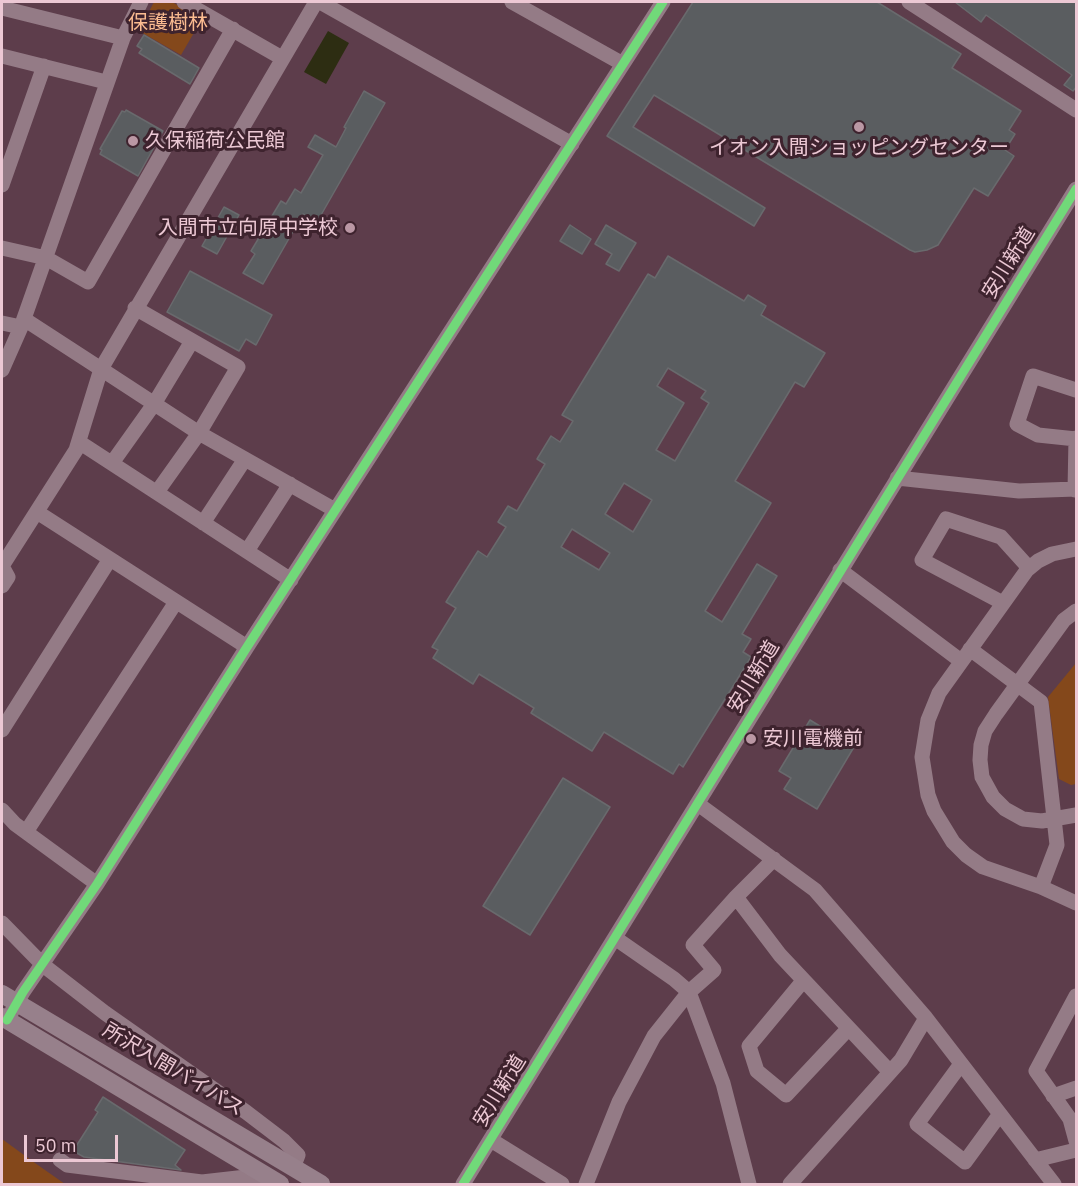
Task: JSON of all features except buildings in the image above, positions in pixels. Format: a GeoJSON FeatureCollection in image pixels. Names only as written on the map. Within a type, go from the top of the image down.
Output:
{"type":"FeatureCollection","features":[{"type":"Feature","properties":{"kind":"highway","name":"所沢入間バイパス"},"geometry":{"type":"LineString","coordinates":[[9,998],[321,1185]]}},
{"type":"Feature","properties":{"kind":"highway"},"geometry":{"type":"LineString","coordinates":[[4,1019],[280,1185]]}},
{"type":"Feature","properties":{"kind":"street"},"geometry":{"type":"LineString","coordinates":[[2,370],[23,323],[106,82],[123,38],[141,2]]}},
{"type":"Feature","properties":{"kind":"street"},"geometry":{"type":"LineString","coordinates":[[184,2],[282,58]]}},
{"type":"Feature","properties":{"kind":"street"},"geometry":{"type":"LineString","coordinates":[[2,586],[8,577],[2,566],[76,450],[100,369],[282,58],[318,2],[572,144]]}},
{"type":"Feature","properties":{"kind":"street"},"geometry":{"type":"LineString","coordinates":[[512,2],[623,64]]}},
{"type":"Feature","properties":{"kind":"street"},"geometry":{"type":"LineString","coordinates":[[909,2],[1077,110]]}},
{"type":"Feature","properties":{"kind":"street"},"geometry":{"type":"LineString","coordinates":[[4,1019],[9,998],[43,965],[97,884],[572,144],[659,3]]}},
{"type":"Feature","properties":{"kind":"street"},"geometry":{"type":"LineString","coordinates":[[2,8],[123,38]]}},
{"type":"Feature","properties":{"kind":"street"},"geometry":{"type":"LineString","coordinates":[[2,248],[46,258],[88,282],[233,29]]}},
{"type":"Feature","properties":{"kind":"street"},"geometry":{"type":"LineString","coordinates":[[2,56],[106,82]]}},
{"type":"Feature","properties":{"kind":"street"},"geometry":{"type":"LineString","coordinates":[[2,185],[44,66]]}},
{"type":"Feature","properties":{"kind":"street","name":"安川新道"},"geometry":{"type":"LineString","coordinates":[[463,1185],[840,570],[1077,189]]}},
{"type":"Feature","properties":{"kind":"street"},"geometry":{"type":"LineString","coordinates":[[135,308],[238,367],[200,433],[157,492]]}},
{"type":"Feature","properties":{"kind":"street"},"geometry":{"type":"LineString","coordinates":[[2,323],[23,323],[200,433],[335,510]]}},
{"type":"Feature","properties":{"kind":"street"},"geometry":{"type":"LineString","coordinates":[[112,463],[154,404],[192,341]]}},
{"type":"Feature","properties":{"kind":"street"},"geometry":{"type":"LineString","coordinates":[[897,478],[1019,491],[1076,489],[1076,438],[1038,435],[1017,424],[1033,376],[1077,390]]}},
{"type":"Feature","properties":{"kind":"street"},"geometry":{"type":"LineString","coordinates":[[79,442],[291,580]]}},
{"type":"Feature","properties":{"kind":"street"},"geometry":{"type":"LineString","coordinates":[[203,523],[245,459]]}},
{"type":"Feature","properties":{"kind":"street"},"geometry":{"type":"LineString","coordinates":[[247,551],[290,484]]}},
{"type":"Feature","properties":{"kind":"street"},"geometry":{"type":"LineString","coordinates":[[37,512],[247,647]]}},
{"type":"Feature","properties":{"kind":"street"},"geometry":{"type":"LineString","coordinates":[[1003,603],[922,560],[946,519],[1001,537],[1029,568]]}},
{"type":"Feature","properties":{"kind":"street"},"geometry":{"type":"LineString","coordinates":[[1077,549],[1067,549],[1052,554],[1029,568],[939,693],[928,720],[922,757],[924,776],[934,811],[953,842],[966,855],[983,867],[1041,887],[1077,903]]}},
{"type":"Feature","properties":{"kind":"street"},"geometry":{"type":"LineString","coordinates":[[2,730],[110,559]]}},
{"type":"Feature","properties":{"kind":"street"},"geometry":{"type":"LineString","coordinates":[[840,570],[965,655],[1018,683],[1041,702],[1057,845],[1041,887]]}},
{"type":"Feature","properties":{"kind":"street"},"geometry":{"type":"LineString","coordinates":[[26,832],[176,602]]}},
{"type":"Feature","properties":{"kind":"street"},"geometry":{"type":"LineString","coordinates":[[1077,611],[1064,620],[1018,683],[985,731],[981,745],[982,777],[993,797],[1005,808],[1023,819],[1042,821],[1077,815]]}},
{"type":"Feature","properties":{"kind":"street"},"geometry":{"type":"LineString","coordinates":[[698,804],[815,890],[926,1018],[1054,1185]]}},
{"type":"Feature","properties":{"kind":"street"},"geometry":{"type":"LineString","coordinates":[[2,810],[15,824],[97,884]]}},
{"type":"Feature","properties":{"kind":"street"},"geometry":{"type":"LineString","coordinates":[[586,1185],[619,1102],[654,1036],[689,992],[714,970],[693,945],[774,859]]}},
{"type":"Feature","properties":{"kind":"street"},"geometry":{"type":"LineString","coordinates":[[736,897],[780,955],[890,1072]]}},
{"type":"Feature","properties":{"kind":"street"},"geometry":{"type":"LineString","coordinates":[[2,923],[43,965],[105,1013],[284,1141],[298,1155],[293,1168]]}},
{"type":"Feature","properties":{"kind":"street"},"geometry":{"type":"LineString","coordinates":[[615,939],[674,979],[689,992],[723,1083],[749,1185]]}},
{"type":"Feature","properties":{"kind":"street"},"geometry":{"type":"LineString","coordinates":[[803,981],[749,1047],[757,1071],[786,1095],[848,1029]]}},
{"type":"Feature","properties":{"kind":"street"},"geometry":{"type":"LineString","coordinates":[[1077,996],[1071,1020],[1036,1071],[1070,1119],[1077,1141]]}},
{"type":"Feature","properties":{"kind":"street"},"geometry":{"type":"LineString","coordinates":[[790,1185],[901,1060],[926,1018]]}},
{"type":"Feature","properties":{"kind":"street"},"geometry":{"type":"LineString","coordinates":[[961,1064],[917,1124],[965,1162],[1000,1114]]}},
{"type":"Feature","properties":{"kind":"street"},"geometry":{"type":"LineString","coordinates":[[1053,1096],[1077,1088]]}},
{"type":"Feature","properties":{"kind":"street"},"geometry":{"type":"LineString","coordinates":[[491,1140],[562,1185]]}},
{"type":"Feature","properties":{"kind":"street"},"geometry":{"type":"LineString","coordinates":[[1035,1160],[1077,1150]]}},
{"type":"Feature","properties":{"kind":"street"},"geometry":{"type":"LineString","coordinates":[[60,1160],[67,1165],[159,1181],[202,1182],[264,1175]]}},
{"type":"Feature","properties":{"kind":"green space","name":"保護樹林"},"geometry":{"type":"Polygon","coordinates":[[[154,2],[172,2],[202,19],[181,55],[139,31],[154,2]]]}},
{"type":"Feature","properties":{"kind":"green space"},"geometry":{"type":"Polygon","coordinates":[[[1076,663],[1076,784],[1071,785],[1059,779],[1048,697],[1076,663]]]}},
{"type":"Feature","properties":{"kind":"green space"},"geometry":{"type":"Polygon","coordinates":[[[2,1139],[35,1163],[65,1184],[2,1184],[2,1139]]]}},
{"type":"Feature","properties":{"kind":"shaded area"},"geometry":{"type":"Polygon","coordinates":[[[328,31],[349,43],[326,84],[304,72],[328,31]]]}},
{"type":"Feature","properties":{"kind":"cycle path"},"geometry":{"type":"LineString","coordinates":[[7,1020],[23,992],[97,884],[663,2]]}},
{"type":"Feature","properties":{"kind":"cycle path"},"geometry":{"type":"LineString","coordinates":[[463,1184],[1076,189]]}},
{"type":"Feature","properties":{"kind":"place","name":"イオン入間ショッピングセンター"},"geometry":{"type":"Point","coordinates":[859,127]}},
{"type":"Feature","properties":{"kind":"place","name":"久保稲荷公民館"},"geometry":{"type":"Point","coordinates":[133,141]}},
{"type":"Feature","properties":{"kind":"place","name":"入間市立向原中学校"},"geometry":{"type":"Point","coordinates":[350,228]}},
{"type":"Feature","properties":{"kind":"place","name":"安川電機前"},"geometry":{"type":"Point","coordinates":[751,739]}}]}
